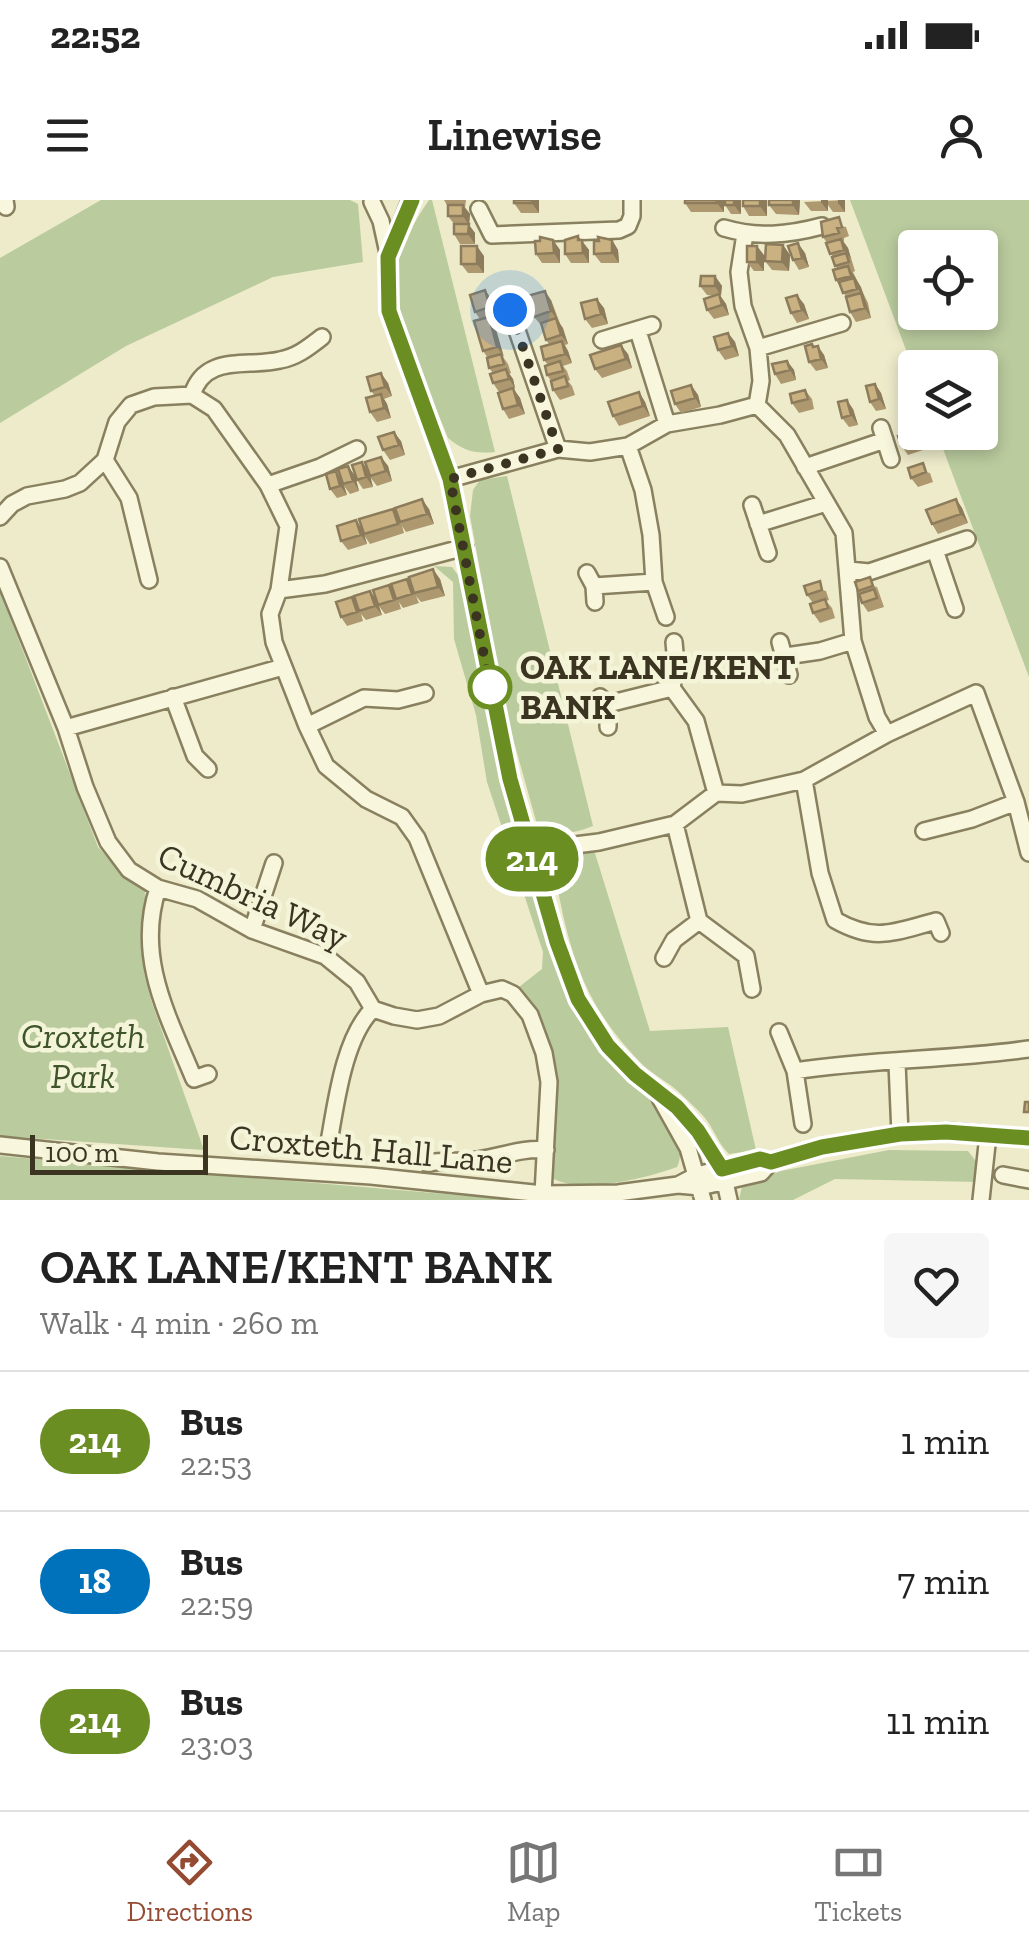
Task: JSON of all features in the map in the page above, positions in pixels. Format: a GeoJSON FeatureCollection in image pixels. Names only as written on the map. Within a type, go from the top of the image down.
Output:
{"type":"FeatureCollection","features":[{"type":"Feature","properties":{"kind":"street"},"geometry":{"type":"LineString","coordinates":[[370,201],[384,205],[411,200]]}},
{"type":"Feature","properties":{"kind":"street"},"geometry":{"type":"LineString","coordinates":[[388,257],[411,200]]}},
{"type":"Feature","properties":{"kind":"street"},"geometry":{"type":"LineString","coordinates":[[479,209],[492,235],[619,230],[628,226],[632,200]]}},
{"type":"Feature","properties":{"kind":"street"},"geometry":{"type":"LineString","coordinates":[[370,201],[381,221],[388,257],[389,311],[450,479],[510,779],[578,999],[608,1046],[677,1107],[698,1131],[711,1185]]}},
{"type":"Feature","properties":{"kind":"street"},"geometry":{"type":"LineString","coordinates":[[724,228],[745,234],[788,235],[822,226]]}},
{"type":"Feature","properties":{"kind":"street"},"geometry":{"type":"LineString","coordinates":[[745,234],[739,272],[743,306],[758,348],[762,380],[758,404]]}},
{"type":"Feature","properties":{"kind":"street"},"geometry":{"type":"LineString","coordinates":[[510,310],[558,449]]}},
{"type":"Feature","properties":{"kind":"street"},"geometry":{"type":"LineString","coordinates":[[758,348],[842,324]]}},
{"type":"Feature","properties":{"kind":"street"},"geometry":{"type":"LineString","coordinates":[[602,340],[645,328],[667,424]]}},
{"type":"Feature","properties":{"kind":"street"},"geometry":{"type":"LineString","coordinates":[[192,395],[197,379],[208,371],[230,364],[278,361],[298,355],[322,337]]}},
{"type":"Feature","properties":{"kind":"street"},"geometry":{"type":"LineString","coordinates":[[0,517],[26,496],[80,483],[105,460],[117,422],[131,405],[154,397],[192,395],[214,409],[268,485],[288,526],[279,590],[270,614],[274,642],[306,726],[326,766],[366,800],[402,816],[417,838],[481,994]]}},
{"type":"Feature","properties":{"kind":"street"},"geometry":{"type":"LineString","coordinates":[[450,479],[558,449],[590,452],[628,446],[667,424],[720,416],[758,404]]}},
{"type":"Feature","properties":{"kind":"street"},"geometry":{"type":"LineString","coordinates":[[758,404],[786,435],[844,533],[853,642],[887,734]]}},
{"type":"Feature","properties":{"kind":"street"},"geometry":{"type":"LineString","coordinates":[[805,467],[883,434],[891,458]]}},
{"type":"Feature","properties":{"kind":"street"},"geometry":{"type":"LineString","coordinates":[[628,446],[646,504],[654,582],[666,617]]}},
{"type":"Feature","properties":{"kind":"street"},"geometry":{"type":"LineString","coordinates":[[268,485],[320,467],[356,449]]}},
{"type":"Feature","properties":{"kind":"street"},"geometry":{"type":"LineString","coordinates":[[105,460],[129,498],[149,580]]}},
{"type":"Feature","properties":{"kind":"street"},"geometry":{"type":"LineString","coordinates":[[758,524],[826,502]]}},
{"type":"Feature","properties":{"kind":"street"},"geometry":{"type":"LineString","coordinates":[[752,504],[768,553]]}},
{"type":"Feature","properties":{"kind":"street"},"geometry":{"type":"LineString","coordinates":[[849,570],[869,572],[967,539]]}},
{"type":"Feature","properties":{"kind":"street"},"geometry":{"type":"LineString","coordinates":[[279,590],[325,584],[464,547]]}},
{"type":"Feature","properties":{"kind":"street"},"geometry":{"type":"LineString","coordinates":[[935,550],[955,609]]}},
{"type":"Feature","properties":{"kind":"street","name":"Cumbria Way"},"geometry":{"type":"LineString","coordinates":[[0,567],[66,728],[84,787],[108,842],[129,870],[158,888],[197,900],[252,930],[326,956],[357,982],[374,1009]]}},
{"type":"Feature","properties":{"kind":"street"},"geometry":{"type":"LineString","coordinates":[[592,587],[654,582]]}},
{"type":"Feature","properties":{"kind":"street"},"geometry":{"type":"LineString","coordinates":[[674,642],[672,688],[696,721],[716,793]]}},
{"type":"Feature","properties":{"kind":"street"},"geometry":{"type":"LineString","coordinates":[[790,675],[783,649],[820,652],[853,642]]}},
{"type":"Feature","properties":{"kind":"street"},"geometry":{"type":"LineString","coordinates":[[66,728],[283,667]]}},
{"type":"Feature","properties":{"kind":"street"},"geometry":{"type":"LineString","coordinates":[[608,727],[604,701],[672,688]]}},
{"type":"Feature","properties":{"kind":"street"},"geometry":{"type":"LineString","coordinates":[[306,726],[364,698],[398,700],[425,692]]}},
{"type":"Feature","properties":{"kind":"street"},"geometry":{"type":"LineString","coordinates":[[531,856],[676,824],[716,793],[742,794],[804,780],[887,734],[976,692],[1016,802],[1029,853]]}},
{"type":"Feature","properties":{"kind":"street"},"geometry":{"type":"LineString","coordinates":[[173,697],[195,756],[208,769]]}},
{"type":"Feature","properties":{"kind":"street"},"geometry":{"type":"LineString","coordinates":[[804,780],[820,873],[835,920],[858,932],[884,934],[936,921],[941,932]]}},
{"type":"Feature","properties":{"kind":"street"},"geometry":{"type":"LineString","coordinates":[[924,831],[1016,802]]}},
{"type":"Feature","properties":{"kind":"street"},"geometry":{"type":"LineString","coordinates":[[676,824],[699,921],[746,956],[752,989]]}},
{"type":"Feature","properties":{"kind":"street"},"geometry":{"type":"LineString","coordinates":[[252,930],[275,863]]}},
{"type":"Feature","properties":{"kind":"street"},"geometry":{"type":"LineString","coordinates":[[158,888],[150,914],[154,980],[194,1080],[208,1074]]}},
{"type":"Feature","properties":{"kind":"street"},"geometry":{"type":"LineString","coordinates":[[664,958],[674,940],[699,921]]}},
{"type":"Feature","properties":{"kind":"street"},"geometry":{"type":"LineString","coordinates":[[330,1142],[329,1100],[354,1038],[374,1009],[417,1020],[439,1016],[481,994],[502,989],[513,994],[530,1015],[544,1053],[549,1082],[543,1194]]}},
{"type":"Feature","properties":{"kind":"street"},"geometry":{"type":"LineString","coordinates":[[779,1032],[795,1071],[802,1124]]}},
{"type":"Feature","properties":{"kind":"street"},"geometry":{"type":"LineString","coordinates":[[795,1071],[1029,1049]]}},
{"type":"Feature","properties":{"kind":"street"},"geometry":{"type":"LineString","coordinates":[[897,1063],[900,1134]]}},
{"type":"Feature","properties":{"kind":"street"},"geometry":{"type":"LineString","coordinates":[[658,1094],[711,1185],[729,1200]]}},
{"type":"Feature","properties":{"kind":"street","name":"Croxteth Hall Lane"},"geometry":{"type":"LineString","coordinates":[[0,1145],[543,1194],[618,1193],[711,1185],[760,1159],[771,1162],[822,1147],[900,1134],[946,1132],[1029,1138]]}},
{"type":"Feature","properties":{"kind":"street"},"geometry":{"type":"LineString","coordinates":[[981,1200],[988,1135]]}},
{"type":"Feature","properties":{"kind":"street"},"geometry":{"type":"LineString","coordinates":[[428,1162],[450,1158],[466,1162],[532,1149],[546,1150]]}},
{"type":"Feature","properties":{"kind":"green space"},"geometry":{"type":"Polygon","coordinates":[[[101,200],[350,200],[358,204],[363,262],[273,277],[126,346],[0,423],[0,258],[101,200]]]}},
{"type":"Feature","properties":{"kind":"green space"},"geometry":{"type":"Polygon","coordinates":[[[429,200],[495,452],[470,451],[448,438],[406,334],[397,270],[409,233],[429,200]]]}},
{"type":"Feature","properties":{"kind":"green space"},"geometry":{"type":"Polygon","coordinates":[[[850,200],[1029,200],[1029,677],[943,450],[998,450],[998,350],[906,350],[899,330],[998,330],[998,230],[898,230],[898,328],[850,200]]]}},
{"type":"Feature","properties":{"kind":"green space"},"geometry":{"type":"Polygon","coordinates":[[[507,476],[593,826],[574,832],[542,830],[536,821],[507,717],[470,516],[473,490],[480,480],[507,476]]]}},
{"type":"Feature","properties":{"kind":"green space"},"geometry":{"type":"Polygon","coordinates":[[[434,566],[452,567],[458,575],[513,820],[559,977],[593,1041],[665,1117],[680,1151],[677,1167],[598,1185],[554,1179],[551,1168],[558,1095],[554,1055],[532,1002],[505,984],[519,987],[542,969],[543,952],[487,782],[476,715],[454,639],[453,582],[434,566]]]}},
{"type":"Feature","properties":{"kind":"green space","name":"Croxteth Park"},"geometry":{"type":"Polygon","coordinates":[[[0,591],[98,847],[129,881],[145,890],[144,973],[204,1150],[0,1136],[0,591]]]}},
{"type":"Feature","properties":{"kind":"green space"},"geometry":{"type":"Polygon","coordinates":[[[594,850],[650,1031],[728,1027],[756,1150],[729,1154],[699,1111],[644,1066],[620,1040],[592,997],[573,952],[555,874],[566,858],[594,850]]]}},
{"type":"Feature","properties":{"kind":"green space"},"geometry":{"type":"Polygon","coordinates":[[[889,1150],[968,1151],[978,1164],[978,1182],[835,1179],[793,1200],[739,1200],[742,1186],[781,1171],[889,1150]]]}},
{"type":"Feature","properties":{"kind":"green space","name":"Croxteth Park"},"geometry":{"type":"Polygon","coordinates":[[[0,1156],[515,1200],[0,1200],[0,1156]]]}},
{"type":"Feature","properties":{"kind":"building"},"geometry":{"type":"Polygon","coordinates":[[[717,200],[717,203],[685,203],[717,200]]]}},
{"type":"Feature","properties":{"kind":"building"},"geometry":{"type":"Polygon","coordinates":[[[743,200],[760,200],[760,206],[743,206],[743,200]]]}},
{"type":"Feature","properties":{"kind":"building"},"geometry":{"type":"Polygon","coordinates":[[[769,200],[793,200],[793,205],[769,205],[769,200]]]}},
{"type":"Feature","properties":{"kind":"building"},"geometry":{"type":"Polygon","coordinates":[[[448,205],[463,205],[463,216],[448,216],[448,205]]]}},
{"type":"Feature","properties":{"kind":"building"},"geometry":{"type":"Polygon","coordinates":[[[839,217],[839,233],[823,237],[821,222],[839,217]]]}},
{"type":"Feature","properties":{"kind":"building"},"geometry":{"type":"Polygon","coordinates":[[[454,224],[469,224],[468,234],[454,234],[454,224]]]}},
{"type":"Feature","properties":{"kind":"building"},"geometry":{"type":"Polygon","coordinates":[[[578,236],[583,253],[565,254],[565,240],[578,236]]]}},
{"type":"Feature","properties":{"kind":"building"},"geometry":{"type":"Polygon","coordinates":[[[540,237],[553,240],[554,253],[536,254],[535,241],[540,241],[540,237]]]}},
{"type":"Feature","properties":{"kind":"building"},"geometry":{"type":"Polygon","coordinates":[[[598,237],[612,240],[612,253],[594,254],[598,237]]]}},
{"type":"Feature","properties":{"kind":"building"},"geometry":{"type":"Polygon","coordinates":[[[841,239],[844,250],[830,254],[826,243],[841,239]]]}},
{"type":"Feature","properties":{"kind":"building"},"geometry":{"type":"Polygon","coordinates":[[[798,243],[802,258],[793,260],[788,246],[798,243]]]}},
{"type":"Feature","properties":{"kind":"building"},"geometry":{"type":"Polygon","coordinates":[[[766,244],[783,245],[782,262],[765,261],[766,244]]]}},
{"type":"Feature","properties":{"kind":"building"},"geometry":{"type":"Polygon","coordinates":[[[461,246],[477,246],[477,264],[461,264],[461,246]]]}},
{"type":"Feature","properties":{"kind":"building"},"geometry":{"type":"Polygon","coordinates":[[[747,246],[757,246],[757,262],[747,262],[747,246]]]}},
{"type":"Feature","properties":{"kind":"building"},"geometry":{"type":"Polygon","coordinates":[[[846,253],[849,262],[835,266],[832,257],[846,253]]]}},
{"type":"Feature","properties":{"kind":"building"},"geometry":{"type":"Polygon","coordinates":[[[848,266],[851,276],[836,280],[833,270],[848,266]]]}},
{"type":"Feature","properties":{"kind":"building"},"geometry":{"type":"Polygon","coordinates":[[[701,276],[715,276],[715,286],[700,286],[701,276]]]}},
{"type":"Feature","properties":{"kind":"building"},"geometry":{"type":"Polygon","coordinates":[[[854,278],[857,289],[843,293],[839,282],[854,278]]]}},
{"type":"Feature","properties":{"kind":"building"},"geometry":{"type":"Polygon","coordinates":[[[485,290],[490,307],[475,312],[470,295],[485,290]]]}},
{"type":"Feature","properties":{"kind":"building"},"geometry":{"type":"Polygon","coordinates":[[[545,291],[551,311],[534,317],[527,296],[545,291]]]}},
{"type":"Feature","properties":{"kind":"building"},"geometry":{"type":"Polygon","coordinates":[[[861,293],[865,308],[850,312],[846,297],[861,293]]]}},
{"type":"Feature","properties":{"kind":"building"},"geometry":{"type":"Polygon","coordinates":[[[719,294],[722,305],[707,310],[704,299],[719,294]]]}},
{"type":"Feature","properties":{"kind":"building"},"geometry":{"type":"Polygon","coordinates":[[[797,295],[802,310],[791,313],[786,298],[797,295]]]}},
{"type":"Feature","properties":{"kind":"building"},"geometry":{"type":"Polygon","coordinates":[[[597,299],[601,314],[585,319],[581,303],[597,299]]]}},
{"type":"Feature","properties":{"kind":"building"},"geometry":{"type":"Polygon","coordinates":[[[489,317],[497,347],[483,351],[474,321],[489,317]]]}},
{"type":"Feature","properties":{"kind":"building"},"geometry":{"type":"Polygon","coordinates":[[[556,318],[561,335],[546,340],[541,323],[556,318]]]}},
{"type":"Feature","properties":{"kind":"building"},"geometry":{"type":"Polygon","coordinates":[[[728,333],[732,346],[718,350],[714,337],[728,333]]]}},
{"type":"Feature","properties":{"kind":"building"},"geometry":{"type":"Polygon","coordinates":[[[562,341],[565,354],[544,360],[541,347],[562,341]]]}},
{"type":"Feature","properties":{"kind":"building"},"geometry":{"type":"Polygon","coordinates":[[[621,345],[626,359],[595,369],[590,355],[621,345]]]}},
{"type":"Feature","properties":{"kind":"building"},"geometry":{"type":"Polygon","coordinates":[[[805,346],[818,346],[821,359],[809,362],[805,346]]]}},
{"type":"Feature","properties":{"kind":"building"},"geometry":{"type":"Polygon","coordinates":[[[501,354],[504,364],[489,368],[487,358],[501,354]]]}},
{"type":"Feature","properties":{"kind":"building"},"geometry":{"type":"Polygon","coordinates":[[[560,361],[563,371],[547,375],[545,366],[560,361]]]}},
{"type":"Feature","properties":{"kind":"building"},"geometry":{"type":"Polygon","coordinates":[[[787,361],[790,370],[775,374],[772,364],[787,361]]]}},
{"type":"Feature","properties":{"kind":"building"},"geometry":{"type":"Polygon","coordinates":[[[506,369],[509,379],[493,383],[490,374],[506,369]]]}},
{"type":"Feature","properties":{"kind":"building"},"geometry":{"type":"Polygon","coordinates":[[[381,373],[385,387],[371,391],[367,377],[381,373]]]}},
{"type":"Feature","properties":{"kind":"building"},"geometry":{"type":"Polygon","coordinates":[[[565,376],[568,386],[553,390],[551,381],[565,376]]]}},
{"type":"Feature","properties":{"kind":"building"},"geometry":{"type":"Polygon","coordinates":[[[875,384],[879,399],[870,402],[866,386],[875,384]]]}},
{"type":"Feature","properties":{"kind":"building"},"geometry":{"type":"Polygon","coordinates":[[[691,385],[695,398],[675,404],[671,391],[691,385]]]}},
{"type":"Feature","properties":{"kind":"building"},"geometry":{"type":"Polygon","coordinates":[[[513,388],[518,405],[503,409],[498,393],[513,388]]]}},
{"type":"Feature","properties":{"kind":"building"},"geometry":{"type":"Polygon","coordinates":[[[805,390],[808,399],[792,403],[790,394],[805,390]]]}},
{"type":"Feature","properties":{"kind":"building"},"geometry":{"type":"Polygon","coordinates":[[[639,392],[643,406],[613,416],[608,402],[639,392]]]}},
{"type":"Feature","properties":{"kind":"building"},"geometry":{"type":"Polygon","coordinates":[[[381,394],[384,408],[370,412],[366,398],[381,394]]]}},
{"type":"Feature","properties":{"kind":"building"},"geometry":{"type":"Polygon","coordinates":[[[847,400],[851,415],[842,418],[838,402],[847,400]]]}},
{"type":"Feature","properties":{"kind":"building"},"geometry":{"type":"Polygon","coordinates":[[[394,432],[399,445],[383,450],[378,437],[394,432]]]}},
{"type":"Feature","properties":{"kind":"building"},"geometry":{"type":"Polygon","coordinates":[[[381,457],[386,471],[370,476],[365,462],[381,457]]]}},
{"type":"Feature","properties":{"kind":"building"},"geometry":{"type":"Polygon","coordinates":[[[362,462],[366,477],[357,480],[352,465],[362,462]]]}},
{"type":"Feature","properties":{"kind":"building"},"geometry":{"type":"Polygon","coordinates":[[[923,463],[926,472],[911,478],[908,468],[923,463]]]}},
{"type":"Feature","properties":{"kind":"building"},"geometry":{"type":"Polygon","coordinates":[[[348,466],[353,481],[343,484],[338,469],[348,466]]]}},
{"type":"Feature","properties":{"kind":"building"},"geometry":{"type":"Polygon","coordinates":[[[336,471],[340,486],[330,489],[326,474],[336,471]]]}},
{"type":"Feature","properties":{"kind":"building"},"geometry":{"type":"Polygon","coordinates":[[[422,499],[427,514],[400,522],[395,508],[422,499]]]}},
{"type":"Feature","properties":{"kind":"building"},"geometry":{"type":"Polygon","coordinates":[[[956,499],[961,514],[932,524],[926,510],[956,499]]]}},
{"type":"Feature","properties":{"kind":"building"},"geometry":{"type":"Polygon","coordinates":[[[393,509],[398,524],[364,534],[359,519],[393,509]]]}},
{"type":"Feature","properties":{"kind":"building"},"geometry":{"type":"Polygon","coordinates":[[[356,520],[361,535],[341,541],[337,526],[356,520]]]}},
{"type":"Feature","properties":{"kind":"building"},"geometry":{"type":"Polygon","coordinates":[[[433,569],[438,587],[414,593],[409,577],[433,569]]]}},
{"type":"Feature","properties":{"kind":"building"},"geometry":{"type":"Polygon","coordinates":[[[870,577],[873,586],[858,591],[855,582],[870,577]]]}},
{"type":"Feature","properties":{"kind":"building"},"geometry":{"type":"Polygon","coordinates":[[[407,579],[412,594],[396,599],[391,584],[407,579]]]}},
{"type":"Feature","properties":{"kind":"building"},"geometry":{"type":"Polygon","coordinates":[[[820,581],[822,590],[807,595],[804,586],[820,581]]]}},
{"type":"Feature","properties":{"kind":"building"},"geometry":{"type":"Polygon","coordinates":[[[389,585],[394,600],[378,605],[373,590],[389,585]]]}},
{"type":"Feature","properties":{"kind":"building"},"geometry":{"type":"Polygon","coordinates":[[[874,589],[877,598],[862,603],[859,594],[874,589]]]}},
{"type":"Feature","properties":{"kind":"building"},"geometry":{"type":"Polygon","coordinates":[[[370,591],[375,606],[359,611],[354,596],[370,591]]]}},
{"type":"Feature","properties":{"kind":"building"},"geometry":{"type":"Polygon","coordinates":[[[352,597],[357,612],[341,617],[336,602],[352,597]]]}},
{"type":"Feature","properties":{"kind":"building"},"geometry":{"type":"Polygon","coordinates":[[[825,599],[828,608],[813,613],[810,604],[825,599]]]}},
{"type":"Feature","properties":{"kind":"bus line","name":"214"},"geometry":{"type":"LineString","coordinates":[[412,200],[388,257],[389,311],[450,479],[510,779],[565,966],[590,1020],[635,1074],[677,1107],[722,1169],[900,1134],[946,1132],[1029,1138]]}},
{"type":"Feature","properties":{"kind":"place","name":"OAK LANE/KENT BANK"},"geometry":{"type":"Point","coordinates":[490,687]}},
{"type":"Feature","properties":{"kind":"route"},"geometry":{"type":"LineString","coordinates":[[490,687],[450,479],[558,449],[510,310]]}}]}
